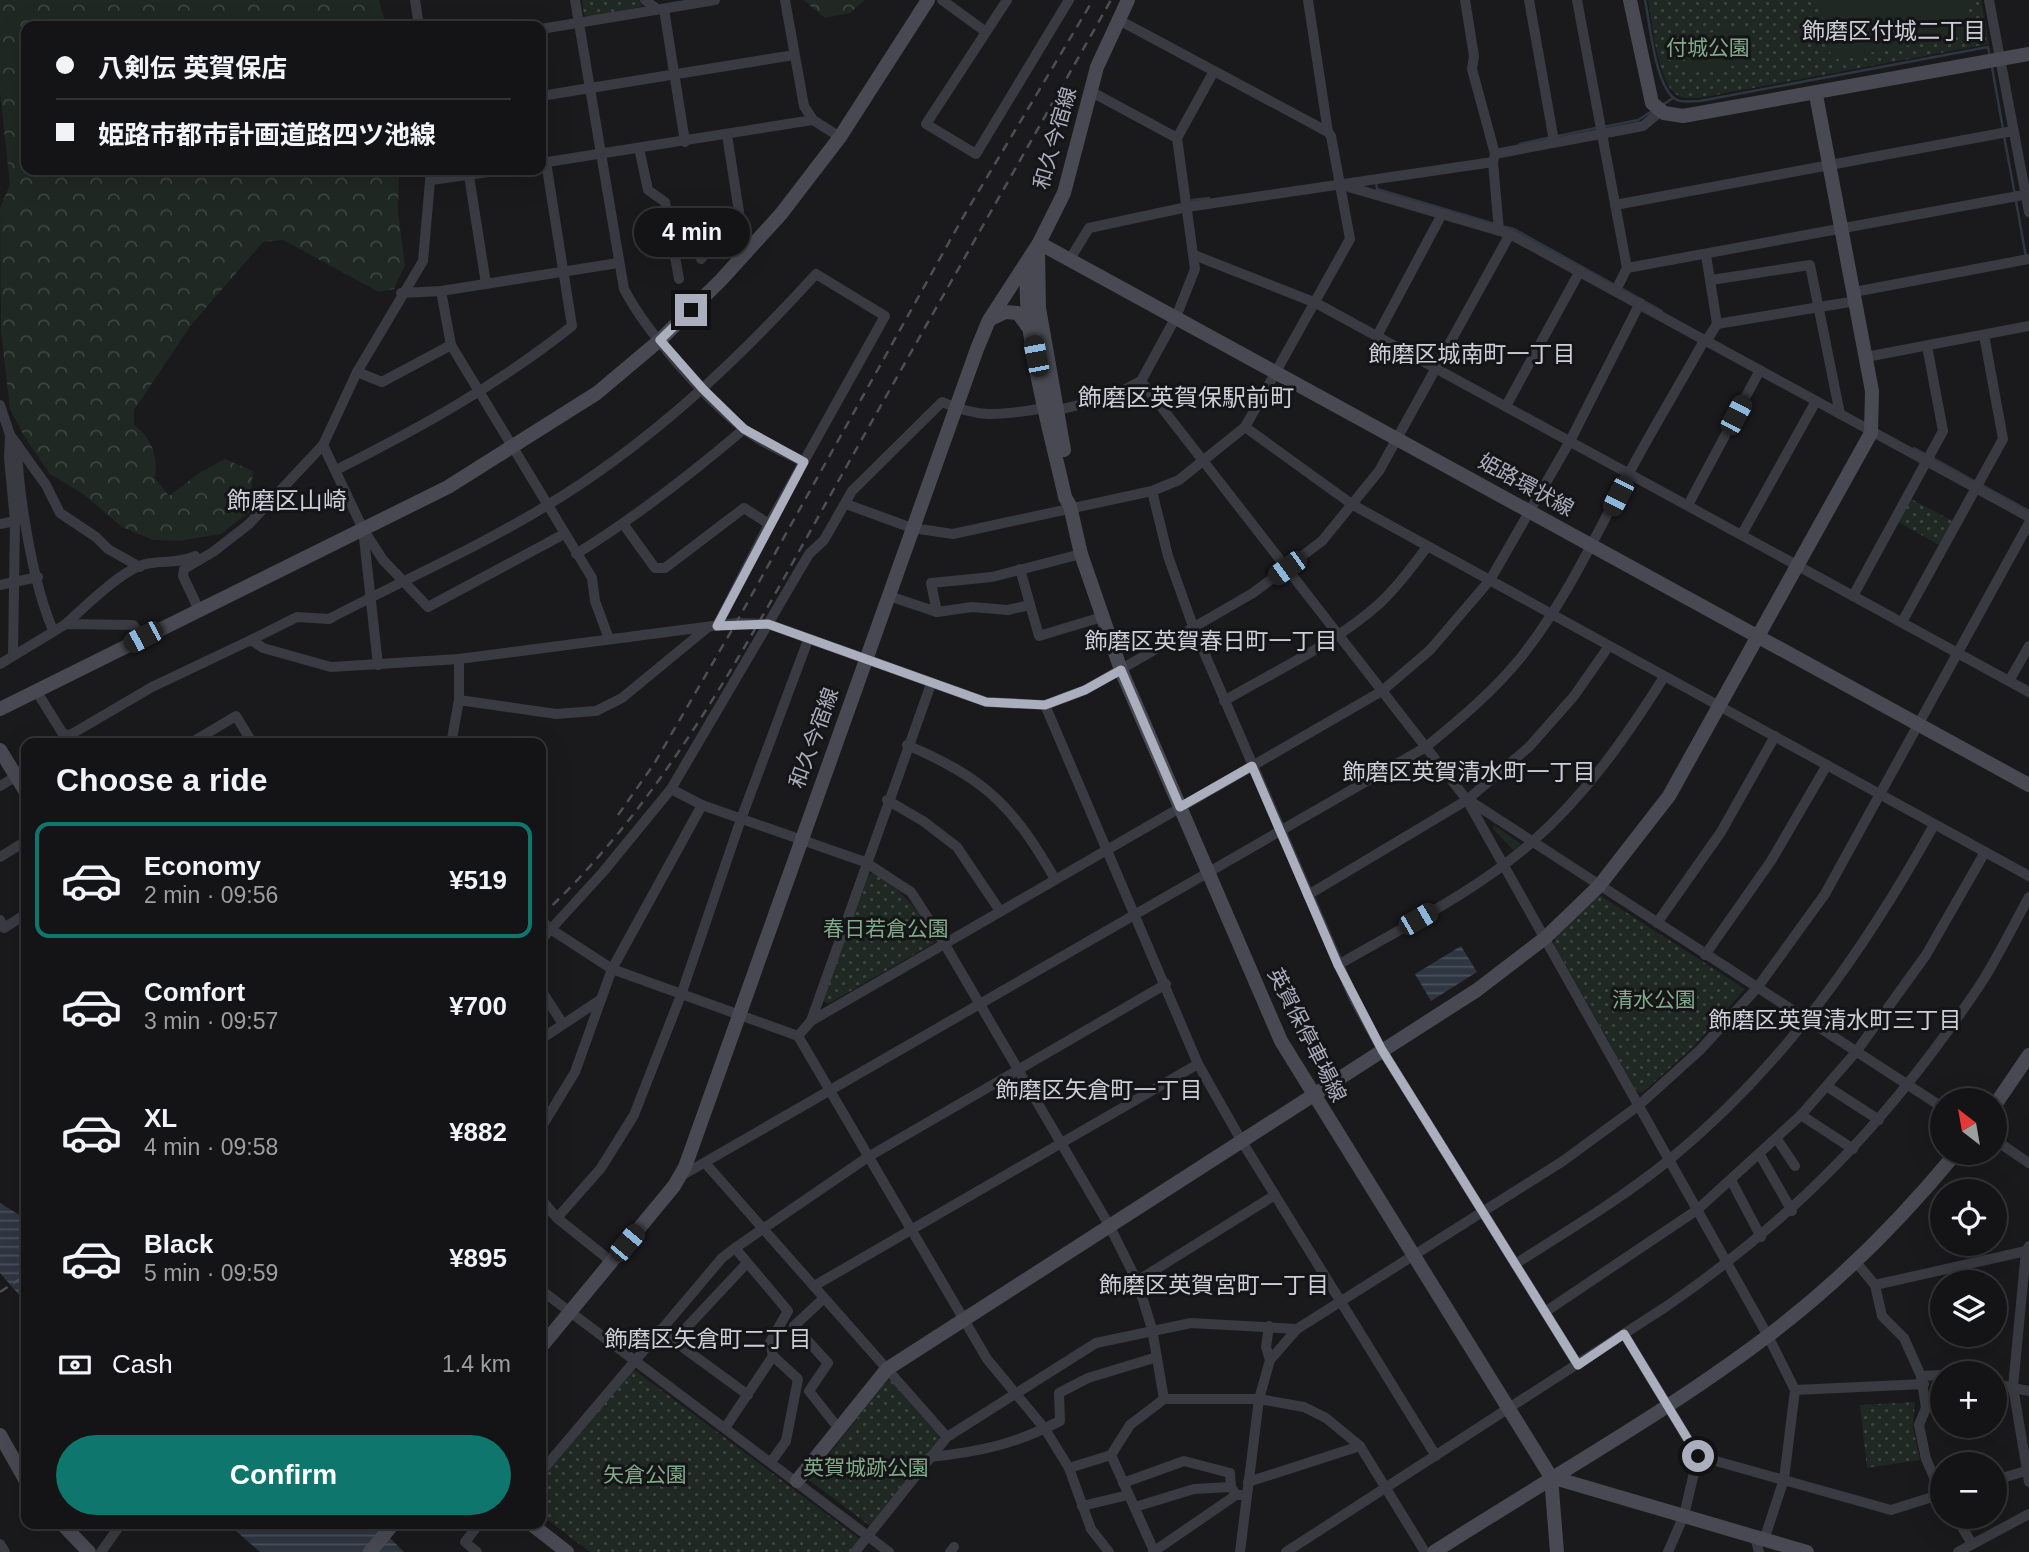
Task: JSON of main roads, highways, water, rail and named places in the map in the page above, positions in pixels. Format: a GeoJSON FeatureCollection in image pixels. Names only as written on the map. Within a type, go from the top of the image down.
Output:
{"type":"FeatureCollection","features":[{"type":"Feature","properties":{"kind":"water"},"geometry":{"type":"Polygon","coordinates":[[[1461,946],[1477,972],[1431,1001],[1415,974],[1461,946]]]}},
{"type":"Feature","properties":{"kind":"water"},"geometry":{"type":"Polygon","coordinates":[[[0,1203],[21,1216],[21,1297],[0,1273],[0,1203]]]}},
{"type":"Feature","properties":{"kind":"water"},"geometry":{"type":"Polygon","coordinates":[[[234,1529],[381,1529],[404,1552],[260,1552],[234,1529]]]}},
{"type":"Feature","properties":{"kind":"waterway"},"geometry":{"type":"LineString","coordinates":[[1645,0],[1663,83],[1677,100],[1682,101],[1700,101],[1988,47],[1990,57]]}},
{"type":"Feature","properties":{"kind":"waterway"},"geometry":{"type":"LineString","coordinates":[[1992,67],[2003,129]]}},
{"type":"Feature","properties":{"kind":"waterway"},"geometry":{"type":"LineString","coordinates":[[1661,106],[1673,98]]}},
{"type":"Feature","properties":{"kind":"waterway"},"geometry":{"type":"LineString","coordinates":[[1603,127],[1638,120],[1652,111]]}},
{"type":"Feature","properties":{"kind":"waterway"},"geometry":{"type":"LineString","coordinates":[[1558,136],[1596,128]]}},
{"type":"Feature","properties":{"kind":"waterway"},"geometry":{"type":"LineString","coordinates":[[2004,136],[2015,195]]}},
{"type":"Feature","properties":{"kind":"waterway"},"geometry":{"type":"LineString","coordinates":[[1520,144],[1551,137]]}},
{"type":"Feature","properties":{"kind":"waterway"},"geometry":{"type":"LineString","coordinates":[[1376,183],[1377,189],[1495,224]]}},
{"type":"Feature","properties":{"kind":"waterway"},"geometry":{"type":"LineString","coordinates":[[1192,200],[1209,198]]}},
{"type":"Feature","properties":{"kind":"waterway"},"geometry":{"type":"LineString","coordinates":[[2016,201],[2026,257]]}},
{"type":"Feature","properties":{"kind":"waterway"},"geometry":{"type":"LineString","coordinates":[[1502,226],[1514,229],[1613,284]]}},
{"type":"Feature","properties":{"kind":"waterway"},"geometry":{"type":"LineString","coordinates":[[1619,287],[1662,311]]}},
{"type":"Feature","properties":{"kind":"waterway"},"geometry":{"type":"LineString","coordinates":[[1914,448],[1927,455]]}},
{"type":"Feature","properties":{"kind":"waterway"},"geometry":{"type":"LineString","coordinates":[[1933,458],[1976,482]]}},
{"type":"Feature","properties":{"kind":"waterway"},"geometry":{"type":"LineString","coordinates":[[1982,485],[2029,511]]}},
{"type":"Feature","properties":{"kind":"tunnel"},"geometry":{"type":"LineString","coordinates":[[546,925],[552,930]]}},
{"type":"Feature","properties":{"kind":"railway"},"geometry":{"type":"LineString","coordinates":[[618,815],[654,764],[962,219],[1093,0]]}},
{"type":"Feature","properties":{"kind":"railway"},"geometry":{"type":"LineString","coordinates":[[546,911],[587,870],[629,819],[707,709],[776,593],[1111,0]]}},
{"type":"Feature","properties":{"kind":"railway"},"geometry":{"type":"LineString","coordinates":[[0,1292],[21,1278]]}},
{"type":"Feature","properties":{"kind":"district","name":"飾磨区付城二丁目"},"geometry":{"type":"Point","coordinates":[1894,31]}},
{"type":"Feature","properties":{"kind":"district","name":"飾磨区城南町一丁目"},"geometry":{"type":"Point","coordinates":[1472,354]}},
{"type":"Feature","properties":{"kind":"district","name":"飾磨区英賀保駅前町"},"geometry":{"type":"Point","coordinates":[1186,398]}},
{"type":"Feature","properties":{"kind":"district","name":"飾磨区山崎"},"geometry":{"type":"Point","coordinates":[287,501]}},
{"type":"Feature","properties":{"kind":"district","name":"飾磨区英賀春日町一丁目"},"geometry":{"type":"Point","coordinates":[1211,641]}},
{"type":"Feature","properties":{"kind":"district","name":"飾磨区英賀清水町一丁目"},"geometry":{"type":"Point","coordinates":[1469,772]}},
{"type":"Feature","properties":{"kind":"district","name":"飾磨区英賀清水町三丁目"},"geometry":{"type":"Point","coordinates":[1835,1020]}},
{"type":"Feature","properties":{"kind":"district","name":"飾磨区矢倉町一丁目"},"geometry":{"type":"Point","coordinates":[1099,1090]}},
{"type":"Feature","properties":{"kind":"district","name":"飾磨区英賀宮町一丁目"},"geometry":{"type":"Point","coordinates":[1214,1285]}},
{"type":"Feature","properties":{"kind":"district","name":"飾磨区矢倉町二丁目"},"geometry":{"type":"Point","coordinates":[708,1339]}},
{"type":"Feature","properties":{"kind":"park label","name":"付城公園"},"geometry":{"type":"Point","coordinates":[1708,48]}},
{"type":"Feature","properties":{"kind":"park label","name":"春日若倉公園"},"geometry":{"type":"Point","coordinates":[886,929]}},
{"type":"Feature","properties":{"kind":"park label","name":"清水公園"},"geometry":{"type":"Point","coordinates":[1654,1000]}},
{"type":"Feature","properties":{"kind":"park label","name":"英賀城跡公園"},"geometry":{"type":"Point","coordinates":[866,1468]}},
{"type":"Feature","properties":{"kind":"park label","name":"矢倉公園"},"geometry":{"type":"Point","coordinates":[645,1475]}}]}
